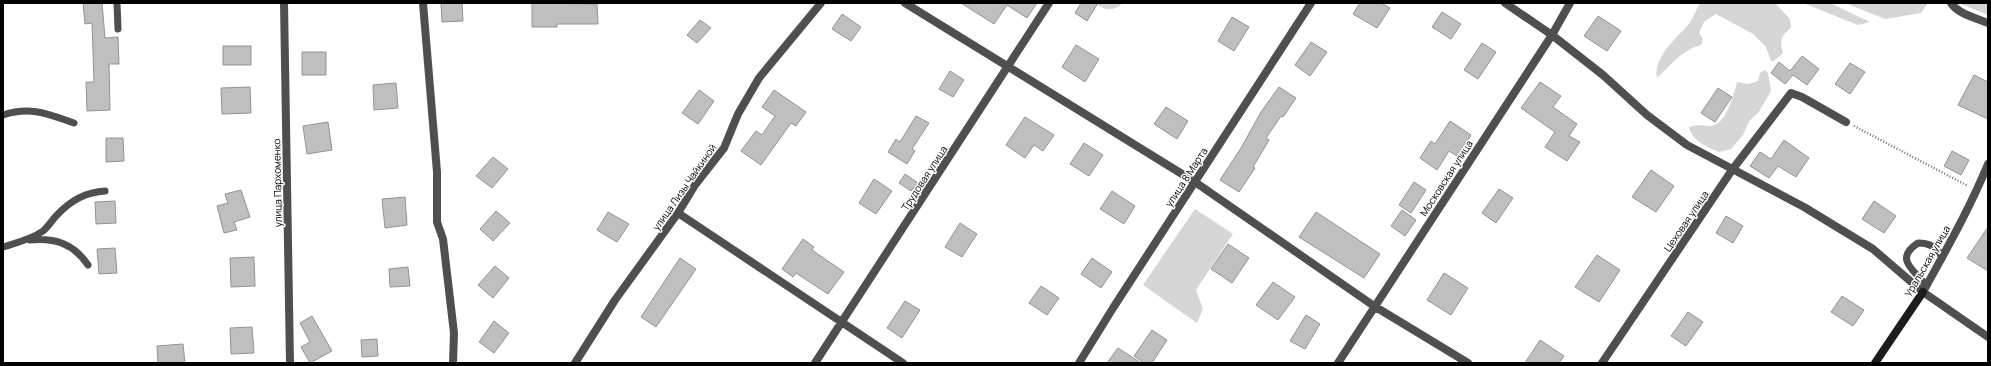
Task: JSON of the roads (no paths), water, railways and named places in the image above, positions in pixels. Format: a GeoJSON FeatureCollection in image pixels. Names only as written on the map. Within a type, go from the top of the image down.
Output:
{"type":"FeatureCollection","features":[{"type":"Feature","properties":{"kind":"street","name":"улица Пархоменко"},"geometry":{"type":"LineString","coordinates":[[284,3],[290,363]]}},
{"type":"Feature","properties":{"kind":"street"},"geometry":{"type":"LineString","coordinates":[[422,3],[436,172],[438,222],[443,239],[454,333],[453,363]]}},
{"type":"Feature","properties":{"kind":"street","name":"улица Лизы Чайкиной"},"geometry":{"type":"LineString","coordinates":[[575,363],[615,300],[678,213],[695,185],[724,148],[738,114],[759,78],[821,3]]}},
{"type":"Feature","properties":{"kind":"street"},"geometry":{"type":"LineString","coordinates":[[905,3],[1008,68],[1195,182],[1374,306],[1468,363]]}},
{"type":"Feature","properties":{"kind":"street","name":"Трудовая улица"},"geometry":{"type":"LineString","coordinates":[[815,363],[1049,3]]}},
{"type":"Feature","properties":{"kind":"street","name":"улица 8 Марта"},"geometry":{"type":"LineString","coordinates":[[1079,363],[1312,3]]}},
{"type":"Feature","properties":{"kind":"street"},"geometry":{"type":"LineString","coordinates":[[1504,3],[1552,34],[1604,75],[1658,124],[1687,145],[1804,207],[1873,249],[1922,292],[1988,337]]}},
{"type":"Feature","properties":{"kind":"street","name":"Московская улица"},"geometry":{"type":"LineString","coordinates":[[1338,363],[1552,34],[1570,3]]}},
{"type":"Feature","properties":{"kind":"street"},"geometry":{"type":"LineString","coordinates":[[1951,3],[1954,7],[1966,14],[1988,23]]}},
{"type":"Feature","properties":{"kind":"street","name":"Цеховая улица"},"geometry":{"type":"LineString","coordinates":[[1602,363],[1732,170],[1791,93],[1802,97],[1846,122]]}},
{"type":"Feature","properties":{"kind":"street","name":"Уральская улица"},"geometry":{"type":"LineString","coordinates":[[1875,363],[1922,292],[1942,258],[1977,190],[1988,164]]}},
{"type":"Feature","properties":{"kind":"street"},"geometry":{"type":"LineString","coordinates":[[678,213],[903,363]]}},
{"type":"Feature","properties":{"kind":"lane"},"geometry":{"type":"LineString","coordinates":[[117,3],[118,30]]}},
{"type":"Feature","properties":{"kind":"lane"},"geometry":{"type":"LineString","coordinates":[[3,115],[21,110],[32,110],[74,124]]}},
{"type":"Feature","properties":{"kind":"lane"},"geometry":{"type":"LineString","coordinates":[[3,247],[26,240],[44,231],[68,203],[83,196],[105,191]]}},
{"type":"Feature","properties":{"kind":"lane"},"geometry":{"type":"LineString","coordinates":[[26,240],[40,239],[61,242],[83,258],[88,265]]}},
{"type":"Feature","properties":{"kind":"lane"},"geometry":{"type":"LineString","coordinates":[[1922,292],[1925,284],[1909,267],[1906,258],[1908,252],[1918,243],[1926,243],[1937,249],[1942,258]]}}]}
